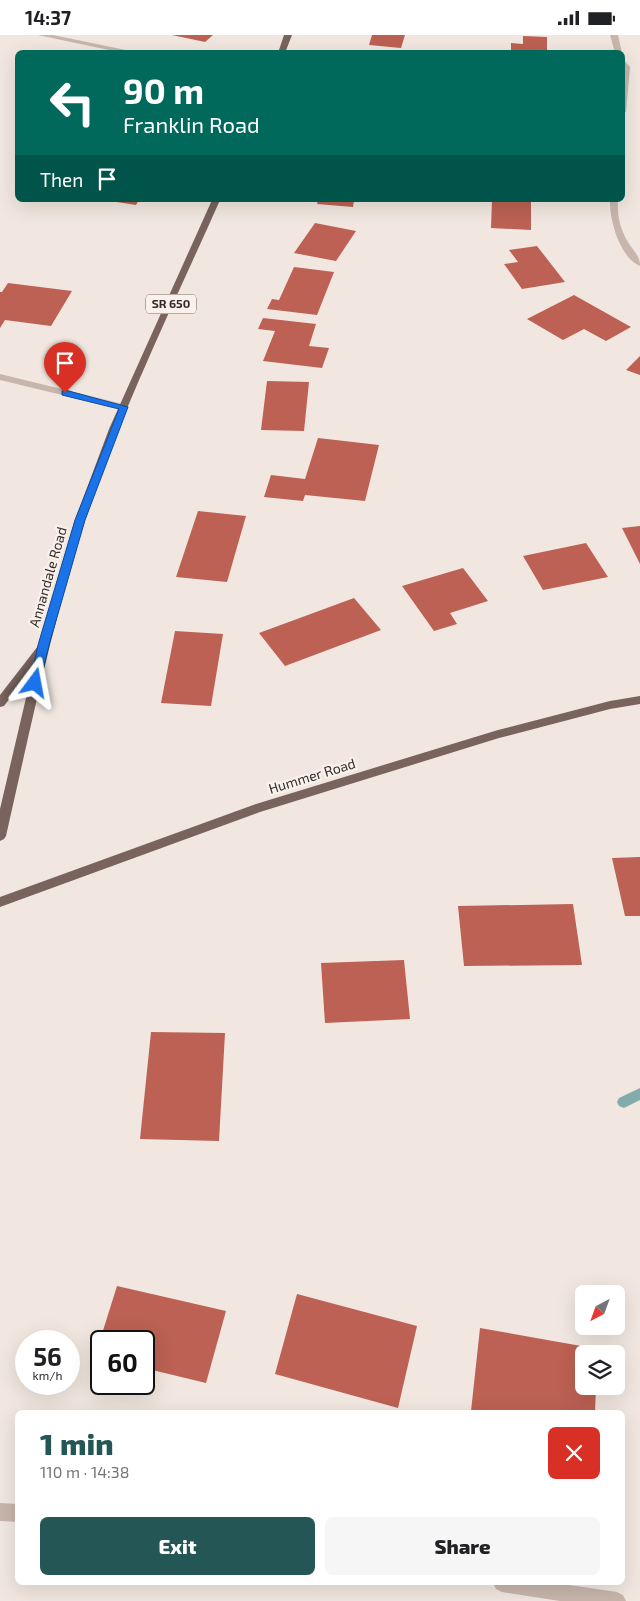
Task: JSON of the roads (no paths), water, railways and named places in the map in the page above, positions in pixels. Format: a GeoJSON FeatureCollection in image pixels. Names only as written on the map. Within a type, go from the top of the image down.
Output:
{"type":"FeatureCollection","features":[{"type":"Feature","properties":{"kind":"main road"},"geometry":{"type":"LineString","coordinates":[[282,50],[288,35]]}},
{"type":"Feature","properties":{"kind":"main road","name":"Annandale Road"},"geometry":{"type":"LineString","coordinates":[[0,836],[44,645],[80,520],[124,407],[215,202]]}},
{"type":"Feature","properties":{"kind":"main road"},"geometry":{"type":"LineString","coordinates":[[0,703],[44,645]]}},
{"type":"Feature","properties":{"kind":"main road","name":"Hummer Road"},"geometry":{"type":"LineString","coordinates":[[0,902],[256,809],[498,734],[640,700]]}},
{"type":"Feature","properties":{"kind":"street"},"geometry":{"type":"LineString","coordinates":[[42,35],[121,50]]}},
{"type":"Feature","properties":{"kind":"street"},"geometry":{"type":"LineString","coordinates":[[614,35],[618,50]]}},
{"type":"Feature","properties":{"kind":"street"},"geometry":{"type":"LineString","coordinates":[[625,65],[625,78]]}},
{"type":"Feature","properties":{"kind":"street"},"geometry":{"type":"LineString","coordinates":[[614,202],[615,225],[621,239],[640,263]]}},
{"type":"Feature","properties":{"kind":"street"},"geometry":{"type":"LineString","coordinates":[[0,377],[124,407]]}},
{"type":"Feature","properties":{"kind":"street"},"geometry":{"type":"LineString","coordinates":[[0,1512],[15,1513]]}},
{"type":"Feature","properties":{"kind":"street"},"geometry":{"type":"LineString","coordinates":[[515,1585],[617,1601]]}},
{"type":"Feature","properties":{"kind":"waterway"},"geometry":{"type":"LineString","coordinates":[[624,1102],[640,1094]]}}]}
